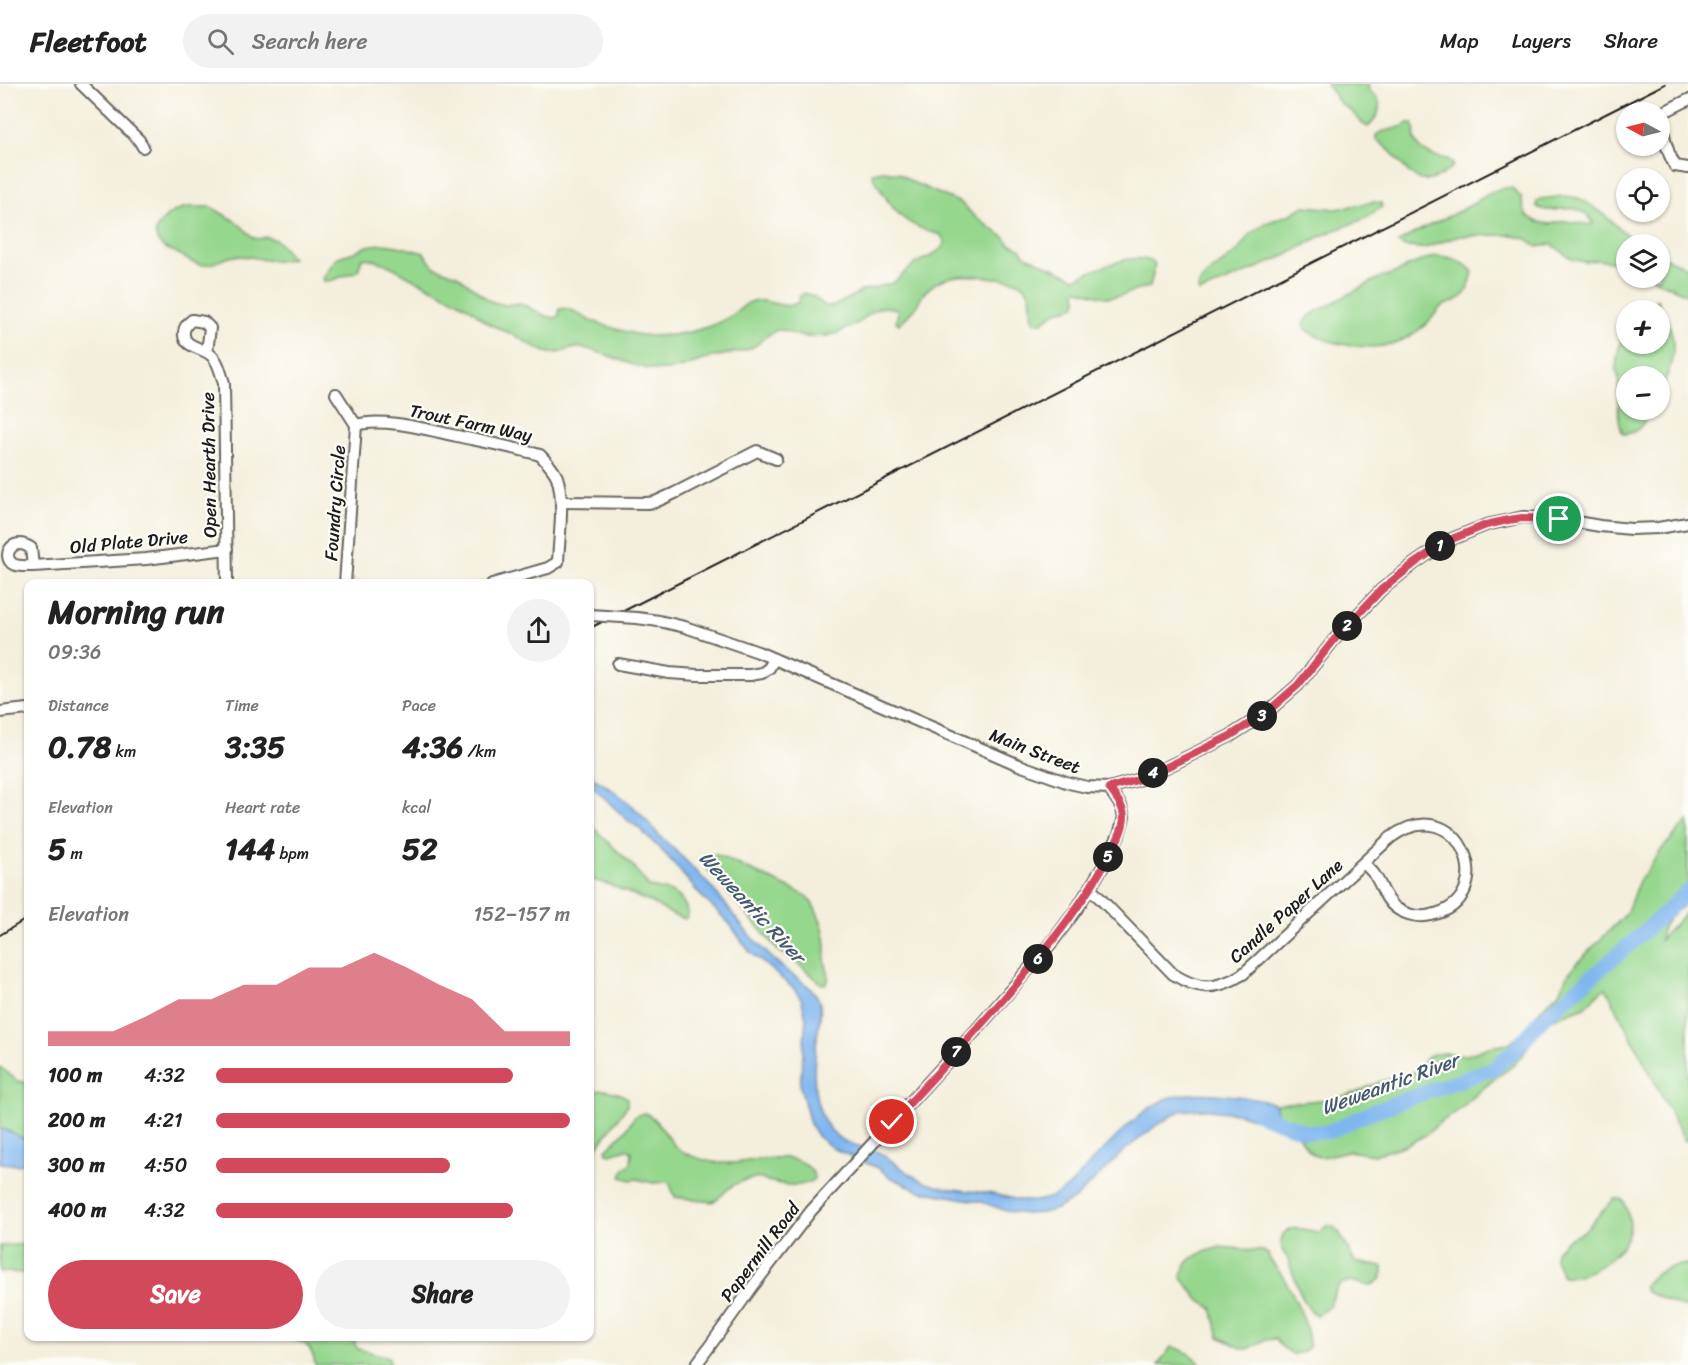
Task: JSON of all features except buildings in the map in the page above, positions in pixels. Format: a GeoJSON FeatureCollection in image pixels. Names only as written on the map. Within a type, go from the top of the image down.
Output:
{"type":"FeatureCollection","features":[{"type":"Feature","properties":{"kind":"street"},"geometry":{"type":"LineString","coordinates":[[81,84],[139,140],[143,147]]}},
{"type":"Feature","properties":{"kind":"street"},"geometry":{"type":"LineString","coordinates":[[1688,100],[1662,113],[1662,129],[1669,156],[1675,166],[1688,168]]}},
{"type":"Feature","properties":{"kind":"street","name":"Open Hearth Drive"},"geometry":{"type":"LineString","coordinates":[[207,352],[214,356],[224,383],[227,579]]}},
{"type":"Feature","properties":{"kind":"street","name":"Foundry Circle"},"geometry":{"type":"LineString","coordinates":[[336,394],[356,425],[345,579]]}},
{"type":"Feature","properties":{"kind":"street","name":"Trout Farm Way"},"geometry":{"type":"LineString","coordinates":[[356,425],[367,422],[386,423],[447,434],[540,455],[549,464],[556,476],[561,502],[558,562],[548,568],[510,579]]}},
{"type":"Feature","properties":{"kind":"street"},"geometry":{"type":"LineString","coordinates":[[561,502],[655,502],[757,451],[776,459]]}},
{"type":"Feature","properties":{"kind":"street","name":"Main Street"},"geometry":{"type":"LineString","coordinates":[[594,615],[637,618],[685,627],[758,652],[1019,765],[1069,783],[1109,788],[1141,779],[1184,759],[1230,736],[1266,713],[1298,685],[1334,640],[1381,590],[1447,541],[1486,525],[1522,518],[1559,519],[1631,529],[1658,528],[1688,523]]}},
{"type":"Feature","properties":{"kind":"street","name":"Old Plate Drive"},"geometry":{"type":"LineString","coordinates":[[33,566],[146,559],[227,549]]}},
{"type":"Feature","properties":{"kind":"street"},"geometry":{"type":"LineString","coordinates":[[618,663],[678,674],[750,675],[762,673],[769,668],[774,659]]}},
{"type":"Feature","properties":{"kind":"street"},"geometry":{"type":"LineString","coordinates":[[0,712],[24,709]]}},
{"type":"Feature","properties":{"kind":"street","name":"Papermill Road"},"geometry":{"type":"LineString","coordinates":[[696,1365],[811,1211],[978,1028],[1053,941],[1076,910],[1104,865],[1119,835],[1124,817],[1121,806],[1109,788]]}},
{"type":"Feature","properties":{"kind":"street","name":"Candle Paper Lane"},"geometry":{"type":"LineString","coordinates":[[1090,888],[1173,974],[1196,986],[1220,986],[1230,983],[1243,974],[1390,838],[1401,830],[1416,825],[1432,825],[1446,831],[1460,843],[1469,867],[1467,883],[1461,896],[1452,906],[1439,914],[1425,917],[1411,915],[1398,909],[1387,899],[1374,874],[1364,863]]}},
{"type":"Feature","properties":{"kind":"green space"},"geometry":{"type":"Polygon","coordinates":[[[1326,84],[1368,84],[1369,91],[1377,98],[1380,105],[1376,118],[1368,127],[1364,125],[1340,103],[1326,84]]]}},
{"type":"Feature","properties":{"kind":"green space"},"geometry":{"type":"Polygon","coordinates":[[[1413,123],[1415,139],[1420,148],[1448,159],[1453,165],[1450,169],[1435,179],[1421,180],[1410,173],[1376,139],[1376,135],[1383,131],[1413,123]]]}},
{"type":"Feature","properties":{"kind":"green space"},"geometry":{"type":"Polygon","coordinates":[[[883,171],[898,173],[914,183],[961,203],[1010,244],[1020,248],[1024,255],[1075,278],[1115,262],[1137,258],[1147,260],[1155,264],[1150,287],[1112,297],[1078,290],[1074,307],[1057,311],[1042,322],[1035,323],[1031,315],[1029,292],[1020,283],[1008,279],[977,276],[950,277],[941,280],[926,291],[916,307],[899,324],[896,322],[897,309],[885,307],[833,334],[806,337],[779,330],[772,332],[748,349],[679,368],[656,370],[646,369],[582,348],[548,353],[486,322],[472,310],[453,299],[392,267],[370,259],[362,258],[358,271],[330,281],[323,281],[337,258],[366,246],[382,244],[424,253],[433,266],[457,275],[490,301],[505,305],[520,303],[555,318],[559,316],[559,309],[564,308],[592,321],[651,336],[692,332],[722,321],[747,304],[759,300],[787,306],[798,302],[804,293],[813,296],[825,306],[832,307],[864,290],[893,283],[916,263],[943,247],[945,243],[941,235],[913,225],[899,214],[872,173],[883,171]]]}},
{"type":"Feature","properties":{"kind":"green space"},"geometry":{"type":"Polygon","coordinates":[[[1512,188],[1521,197],[1527,216],[1538,222],[1550,224],[1565,221],[1592,225],[1593,222],[1579,210],[1571,208],[1550,210],[1536,206],[1541,199],[1563,196],[1579,198],[1600,211],[1626,234],[1616,234],[1616,263],[1572,259],[1551,244],[1537,247],[1527,239],[1510,235],[1459,236],[1425,248],[1405,247],[1398,243],[1493,191],[1512,188]]]}},
{"type":"Feature","properties":{"kind":"green space"},"geometry":{"type":"Polygon","coordinates":[[[1373,202],[1381,203],[1382,207],[1366,218],[1323,235],[1287,255],[1199,293],[1200,282],[1207,274],[1238,251],[1249,235],[1266,223],[1291,214],[1304,206],[1337,209],[1373,202]]]}},
{"type":"Feature","properties":{"kind":"green space"},"geometry":{"type":"Polygon","coordinates":[[[211,207],[237,222],[254,238],[266,237],[276,240],[292,258],[278,261],[237,256],[201,265],[164,247],[156,238],[161,222],[172,213],[183,208],[211,207]]]}},
{"type":"Feature","properties":{"kind":"green space"},"geometry":{"type":"Polygon","coordinates":[[[1435,256],[1446,257],[1465,264],[1473,272],[1469,286],[1462,297],[1438,309],[1425,325],[1403,340],[1377,347],[1348,345],[1321,338],[1303,325],[1310,315],[1379,278],[1435,256]]]}},
{"type":"Feature","properties":{"kind":"green space"},"geometry":{"type":"Polygon","coordinates":[[[1670,260],[1688,267],[1688,296],[1670,287],[1670,260]]]}},
{"type":"Feature","properties":{"kind":"green space"},"geometry":{"type":"Polygon","coordinates":[[[1670,327],[1673,347],[1670,366],[1616,366],[1618,354],[1670,354],[1670,327]]]}},
{"type":"Feature","properties":{"kind":"green space"},"geometry":{"type":"Polygon","coordinates":[[[1619,420],[1645,420],[1633,432],[1623,434],[1619,420]]]}},
{"type":"Feature","properties":{"kind":"green space"},"geometry":{"type":"Polygon","coordinates":[[[1688,821],[1688,901],[1666,922],[1660,940],[1688,910],[1688,1139],[1685,1141],[1606,988],[1585,1007],[1553,1019],[1533,1038],[1522,1056],[1510,1068],[1426,1135],[1406,1145],[1374,1155],[1348,1151],[1322,1157],[1315,1156],[1290,1130],[1276,1125],[1276,1104],[1333,1099],[1355,1093],[1379,1082],[1409,1075],[1419,1069],[1425,1059],[1433,1054],[1467,1055],[1489,1047],[1507,1044],[1515,1039],[1559,992],[1569,973],[1580,960],[1626,914],[1638,883],[1662,849],[1688,821]]]}},
{"type":"Feature","properties":{"kind":"green space"},"geometry":{"type":"Polygon","coordinates":[[[594,828],[634,867],[649,887],[669,891],[680,898],[688,916],[685,919],[673,915],[652,903],[594,880],[594,828]]]}},
{"type":"Feature","properties":{"kind":"green space"},"geometry":{"type":"Polygon","coordinates":[[[715,854],[807,896],[823,929],[826,943],[827,983],[822,984],[778,950],[705,866],[715,854]]]}},
{"type":"Feature","properties":{"kind":"green space"},"geometry":{"type":"Polygon","coordinates":[[[0,1067],[18,1081],[24,1082],[24,1138],[0,1129],[0,1067]]]}},
{"type":"Feature","properties":{"kind":"green space"},"geometry":{"type":"Polygon","coordinates":[[[606,1090],[621,1094],[627,1098],[627,1106],[594,1151],[594,1091],[606,1090]]]}},
{"type":"Feature","properties":{"kind":"green space"},"geometry":{"type":"Polygon","coordinates":[[[644,1113],[657,1122],[679,1150],[691,1156],[723,1163],[776,1158],[793,1159],[808,1167],[814,1179],[805,1184],[794,1185],[763,1179],[746,1180],[732,1186],[712,1202],[675,1197],[669,1182],[653,1183],[621,1177],[624,1169],[631,1163],[632,1152],[627,1149],[610,1154],[606,1150],[625,1131],[635,1116],[644,1113]]]}},
{"type":"Feature","properties":{"kind":"green space"},"geometry":{"type":"Polygon","coordinates":[[[1614,1199],[1624,1201],[1629,1218],[1628,1234],[1623,1244],[1615,1254],[1595,1269],[1583,1274],[1562,1276],[1555,1258],[1556,1251],[1565,1241],[1583,1232],[1614,1199]]]}},
{"type":"Feature","properties":{"kind":"green space"},"geometry":{"type":"Polygon","coordinates":[[[1327,1226],[1332,1226],[1339,1232],[1355,1262],[1383,1267],[1383,1274],[1376,1283],[1370,1286],[1352,1282],[1340,1285],[1328,1307],[1316,1315],[1302,1297],[1287,1257],[1282,1250],[1281,1242],[1284,1234],[1291,1229],[1319,1232],[1327,1226]]]}},
{"type":"Feature","properties":{"kind":"green space"},"geometry":{"type":"Polygon","coordinates":[[[24,1244],[24,1273],[0,1272],[0,1246],[24,1244]]]}},
{"type":"Feature","properties":{"kind":"green space"},"geometry":{"type":"Polygon","coordinates":[[[1220,1247],[1263,1251],[1268,1254],[1301,1311],[1309,1347],[1303,1352],[1293,1354],[1275,1339],[1265,1340],[1247,1349],[1219,1337],[1212,1308],[1200,1301],[1181,1277],[1186,1264],[1195,1256],[1220,1247]]]}},
{"type":"Feature","properties":{"kind":"green space"},"geometry":{"type":"Polygon","coordinates":[[[1688,1264],[1688,1308],[1646,1292],[1644,1286],[1658,1273],[1688,1264]]]}},
{"type":"Feature","properties":{"kind":"green space"},"geometry":{"type":"Polygon","coordinates":[[[296,1341],[355,1341],[358,1349],[388,1357],[390,1365],[315,1365],[311,1351],[296,1341]]]}},
{"type":"Feature","properties":{"kind":"green space"},"geometry":{"type":"Polygon","coordinates":[[[1171,1347],[1188,1353],[1202,1365],[1158,1365],[1171,1347]]]}},
{"type":"Feature","properties":{"kind":"water"},"geometry":{"type":"Polygon","coordinates":[[[594,779],[633,807],[708,884],[754,940],[780,965],[813,991],[819,1000],[821,1009],[814,1079],[824,1120],[842,1140],[878,1152],[913,1176],[936,1186],[950,1189],[1039,1201],[1055,1196],[1069,1186],[1145,1111],[1166,1099],[1190,1094],[1236,1096],[1276,1104],[1276,1125],[1236,1113],[1201,1109],[1180,1111],[1157,1125],[1125,1150],[1075,1199],[1043,1213],[1026,1214],[1006,1211],[982,1202],[919,1191],[890,1177],[878,1168],[834,1149],[817,1136],[810,1124],[800,1086],[806,1018],[801,998],[794,989],[749,951],[729,923],[701,896],[668,857],[640,829],[627,820],[594,788],[594,779]]]}},
{"type":"Feature","properties":{"kind":"water"},"geometry":{"type":"Polygon","coordinates":[[[0,1129],[24,1138],[24,1163],[18,1165],[0,1163],[0,1129]]]}},
{"type":"Feature","properties":{"kind":"waterway","name":"Weweantic River"},"geometry":{"type":"LineString","coordinates":[[1258,1114],[1307,1132],[1328,1132],[1374,1111],[1494,1068],[1517,1048],[1541,1020],[1688,891]]}},
{"type":"Feature","properties":{"kind":"railway"},"geometry":{"type":"LineString","coordinates":[[594,626],[1665,84]]}},
{"type":"Feature","properties":{"kind":"railway"},"geometry":{"type":"LineString","coordinates":[[0,935],[24,920]]}},
{"type":"Feature","properties":{"kind":"route"},"geometry":{"type":"LineString","coordinates":[[892,1122],[978,1028],[1053,941],[1076,910],[1104,865],[1119,835],[1124,817],[1121,806],[1109,788],[1141,779],[1175,763],[1230,736],[1266,713],[1298,685],[1334,640],[1381,590],[1447,541],[1486,525],[1508,520],[1559,519]]}}]}
